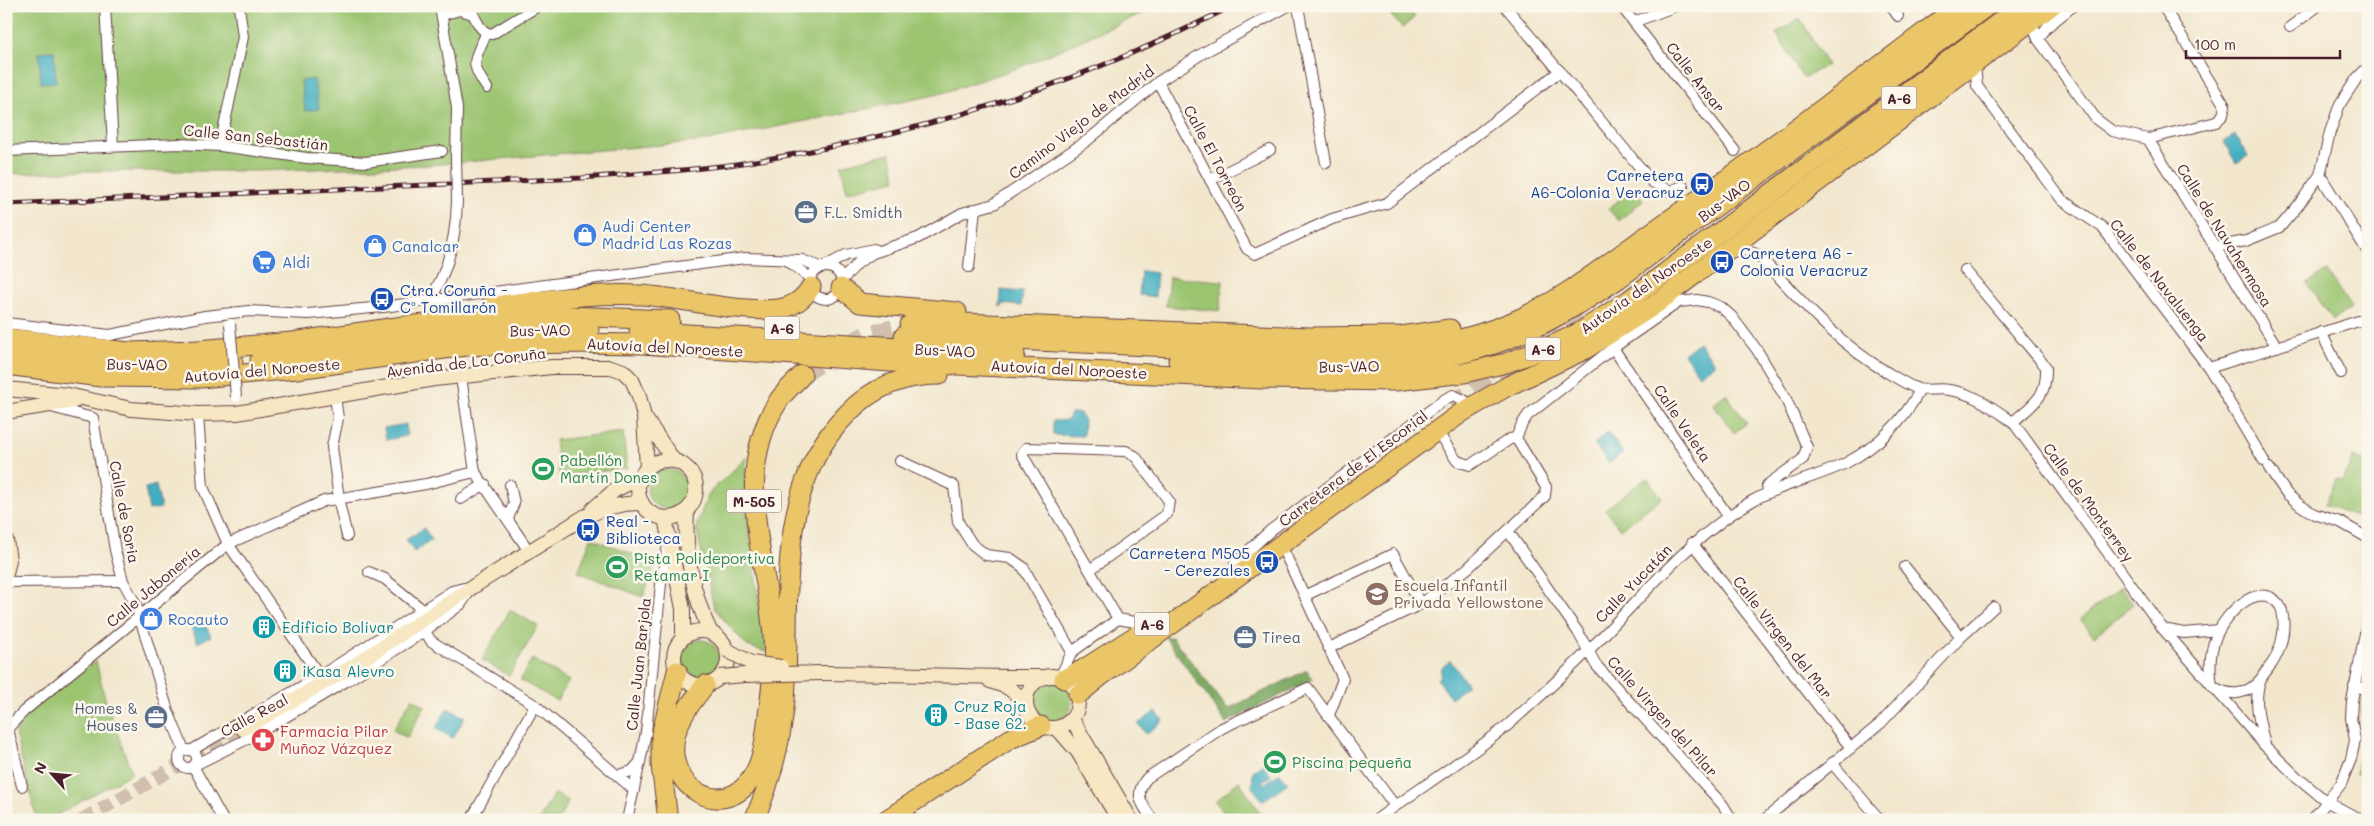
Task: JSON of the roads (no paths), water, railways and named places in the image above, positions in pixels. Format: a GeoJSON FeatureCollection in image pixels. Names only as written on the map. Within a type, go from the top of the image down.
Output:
{"type":"FeatureCollection","features":[{"type":"Feature","properties":{"kind":"highway","name":"Autovía del Noroeste"},"geometry":{"type":"LineString","coordinates":[[6,338],[129,352],[198,350],[292,342],[404,326],[502,317],[642,318],[891,335],[1324,354],[1397,350],[1454,341],[1512,322],[1551,303],[1710,193],[1959,6]]}},
{"type":"Feature","properties":{"kind":"highway","name":"Bus-VAO"},"geometry":{"type":"LineString","coordinates":[[6,352],[99,364],[142,366],[202,364],[265,360],[465,333],[545,329],[650,332],[891,348],[1285,366],[1383,366],[1432,359],[1498,343],[1558,317],[1588,300],[1988,6]]}},
{"type":"Feature","properties":{"kind":"highway"},"geometry":{"type":"LineString","coordinates":[[1589,310],[1660,260],[1993,6]]}},
{"type":"Feature","properties":{"kind":"highway"},"geometry":{"type":"LineString","coordinates":[[1228,584],[1288,527],[1456,410],[1599,341],[1653,306],[2051,6]]}},
{"type":"Feature","properties":{"kind":"highway","name":"Autovía del Noroeste"},"geometry":{"type":"LineString","coordinates":[[6,365],[101,377],[200,378],[296,369],[466,346],[567,343],[642,344],[900,362],[1264,379],[1395,381],[1464,373],[1506,363],[1549,347],[1580,332],[1665,275],[1777,190],[2030,22]]}},
{"type":"Feature","properties":{"kind":"highway"},"geometry":{"type":"LineString","coordinates":[[754,820],[768,782],[781,728],[785,699],[788,570],[790,545],[798,503],[814,460],[834,428],[858,403],[870,394],[908,377],[931,375],[1334,391],[1414,389],[1482,379],[1549,358],[1608,327],[1664,288],[1777,190]]}},
{"type":"Feature","properties":{"kind":"highway"},"geometry":{"type":"LineString","coordinates":[[404,326],[477,308],[609,295],[641,295],[748,308],[776,309],[795,305],[811,283]]}},
{"type":"Feature","properties":{"kind":"highway"},"geometry":{"type":"LineString","coordinates":[[841,284],[860,303],[936,310],[1042,325]]}},
{"type":"Feature","properties":{"kind":"highway"},"geometry":{"type":"LineString","coordinates":[[910,325],[939,322],[1309,337],[1401,336],[1453,328],[1507,312],[1537,300],[1551,303]]}},
{"type":"Feature","properties":{"kind":"highway","name":"M-505"},"geometry":{"type":"LineString","coordinates":[[745,820],[761,780],[776,698],[774,638],[758,542],[754,496],[756,464],[763,433],[779,400],[802,375]]}},
{"type":"Feature","properties":{"kind":"highway"},"geometry":{"type":"LineString","coordinates":[[1078,695],[1437,431],[1456,410]]}},
{"type":"Feature","properties":{"kind":"highway","name":"A-6"},"geometry":{"type":"LineString","coordinates":[[1057,678],[1082,670],[1151,625],[1235,563],[1288,527]]}},
{"type":"Feature","properties":{"kind":"highway"},"geometry":{"type":"LineString","coordinates":[[713,681],[686,711],[676,732],[673,751],[675,768],[684,783],[697,792],[712,798],[728,796],[743,790],[755,774],[762,752],[770,699],[774,638]]}},
{"type":"Feature","properties":{"kind":"highway"},"geometry":{"type":"LineString","coordinates":[[668,820],[661,766],[661,735],[677,672]]}},
{"type":"Feature","properties":{"kind":"highway"},"geometry":{"type":"LineString","coordinates":[[886,820],[1010,739],[1049,727]]}},
{"type":"Feature","properties":{"kind":"street"},"geometry":{"type":"LineString","coordinates":[[105,6],[113,146]]}},
{"type":"Feature","properties":{"kind":"street"},"geometry":{"type":"LineString","coordinates":[[220,146],[243,37],[239,6]]}},
{"type":"Feature","properties":{"kind":"street"},"geometry":{"type":"LineString","coordinates":[[428,301],[452,250],[456,227],[457,108],[441,11],[471,10],[482,30],[486,34],[492,34],[538,6]]}},
{"type":"Feature","properties":{"kind":"street","name":"Camino Viejo de Madrid"},"geometry":{"type":"LineString","coordinates":[[823,267],[846,255],[885,248],[918,238],[950,219],[994,204],[1088,140],[1158,82],[1203,53],[1288,6]]}},
{"type":"Feature","properties":{"kind":"street"},"geometry":{"type":"LineString","coordinates":[[1298,6],[1326,163]]}},
{"type":"Feature","properties":{"kind":"street"},"geometry":{"type":"LineString","coordinates":[[1505,6],[1652,182],[1670,191],[1683,186]]}},
{"type":"Feature","properties":{"kind":"street","name":"Calle Ansar"},"geometry":{"type":"LineString","coordinates":[[1621,6],[1735,151]]}},
{"type":"Feature","properties":{"kind":"street"},"geometry":{"type":"LineString","coordinates":[[1634,22],[1676,6]]}},
{"type":"Feature","properties":{"kind":"street"},"geometry":{"type":"LineString","coordinates":[[1890,6],[1898,16]]}},
{"type":"Feature","properties":{"kind":"street"},"geometry":{"type":"LineString","coordinates":[[2030,22],[2048,26],[2073,6]]}},
{"type":"Feature","properties":{"kind":"street"},"geometry":{"type":"LineString","coordinates":[[2030,22],[2096,119],[2112,131],[2148,139],[2216,122],[2223,116],[2225,106],[2163,6]]}},
{"type":"Feature","properties":{"kind":"street"},"geometry":{"type":"LineString","coordinates":[[2290,27],[2318,6]]}},
{"type":"Feature","properties":{"kind":"street"},"geometry":{"type":"LineString","coordinates":[[486,34],[476,57],[475,71],[487,88]]}},
{"type":"Feature","properties":{"kind":"street","name":"Calle de Navaluenga"},"geometry":{"type":"LineString","coordinates":[[1975,65],[1978,86],[2062,200],[2102,227],[2208,368],[2266,464],[2287,494],[2314,514],[2340,522],[2368,538]]}},
{"type":"Feature","properties":{"kind":"street"},"geometry":{"type":"LineString","coordinates":[[2215,247],[2246,241],[2280,227],[2320,175],[2330,132],[2340,104],[2357,78],[2368,67]]}},
{"type":"Feature","properties":{"kind":"street","name":"Calle El Torreón"},"geometry":{"type":"LineString","coordinates":[[1158,82],[1247,249],[1252,253],[1258,253],[1332,220],[1388,203],[1560,72]]}},
{"type":"Feature","properties":{"kind":"street"},"geometry":{"type":"LineString","coordinates":[[1955,80],[1978,86]]}},
{"type":"Feature","properties":{"kind":"street","name":"Calle de Navahermosa"},"geometry":{"type":"LineString","coordinates":[[2148,139],[2276,346]]}},
{"type":"Feature","properties":{"kind":"street","name":"Calle San Sebastián"},"geometry":{"type":"LineString","coordinates":[[6,151],[178,144],[220,146],[308,158],[366,162],[442,151]]}},
{"type":"Feature","properties":{"kind":"street"},"geometry":{"type":"LineString","coordinates":[[1210,180],[1270,150]]}},
{"type":"Feature","properties":{"kind":"street"},"geometry":{"type":"LineString","coordinates":[[2320,175],[2368,252]]}},
{"type":"Feature","properties":{"kind":"street"},"geometry":{"type":"LineString","coordinates":[[969,267],[975,209]]}},
{"type":"Feature","properties":{"kind":"street"},"geometry":{"type":"LineString","coordinates":[[1758,255],[1755,237],[1763,224]]}},
{"type":"Feature","properties":{"kind":"street","name":"Camino Viejo de Madrid"},"geometry":{"type":"LineString","coordinates":[[841,284],[865,257],[885,248]]}},
{"type":"Feature","properties":{"kind":"street"},"geometry":{"type":"LineString","coordinates":[[1710,263],[1739,250],[1746,250],[1758,255],[1826,327],[1864,359],[1920,390]]}},
{"type":"Feature","properties":{"kind":"street"},"geometry":{"type":"LineString","coordinates":[[6,323],[110,335],[176,321],[230,313],[249,311],[308,314],[588,281],[727,260],[761,258],[802,260],[835,270],[841,284],[833,297],[822,298],[817,296],[811,283],[787,260]]}},
{"type":"Feature","properties":{"kind":"street"},"geometry":{"type":"LineString","coordinates":[[811,283],[815,272],[823,267]]}},
{"type":"Feature","properties":{"kind":"street"},"geometry":{"type":"LineString","coordinates":[[1965,270],[2046,367],[2046,382],[2042,395],[2013,422]]}},
{"type":"Feature","properties":{"kind":"street"},"geometry":{"type":"LineString","coordinates":[[1516,438],[1528,415],[1613,348],[1679,302],[1697,300],[1708,302],[1721,307],[1732,317],[1757,350],[1785,397],[1807,447],[1803,459],[1767,485],[1768,492]]}},
{"type":"Feature","properties":{"kind":"street"},"geometry":{"type":"LineString","coordinates":[[230,313],[237,413]]}},
{"type":"Feature","properties":{"kind":"street"},"geometry":{"type":"LineString","coordinates":[[2208,368],[2368,318]]}},
{"type":"Feature","properties":{"kind":"street"},"geometry":{"type":"LineString","coordinates":[[2321,332],[2341,373]]}},
{"type":"Feature","properties":{"kind":"street","name":"Calle Veleta"},"geometry":{"type":"LineString","coordinates":[[1613,348],[1728,516]]}},
{"type":"Feature","properties":{"kind":"street","name":"Avenida de La Coruña"},"geometry":{"type":"LineString","coordinates":[[8,390],[64,394],[131,409],[198,414],[237,413],[434,379],[552,367],[611,367],[623,372],[632,380],[639,396],[644,417],[644,473]]}},
{"type":"Feature","properties":{"kind":"street"},"geometry":{"type":"LineString","coordinates":[[461,377],[475,472],[485,484],[528,551]]}},
{"type":"Feature","properties":{"kind":"street","name":"Calle de Monterrey"},"geometry":{"type":"LineString","coordinates":[[1920,390],[1936,388],[1956,390],[1982,400],[2013,422],[2163,629],[2212,686],[2265,746],[2326,801],[2361,820]]}},
{"type":"Feature","properties":{"kind":"street","name":"Calle Yucatán"},"geometry":{"type":"LineString","coordinates":[[1376,820],[1507,725],[1588,651],[1692,543],[1728,516],[1768,492],[1846,463],[1869,448],[1893,428],[1912,405],[1920,390]]}},
{"type":"Feature","properties":{"kind":"street","name":"Carretera de El Escorial"},"geometry":{"type":"LineString","coordinates":[[1235,563],[1271,530],[1445,399],[1453,395],[1464,400],[1456,410]]}},
{"type":"Feature","properties":{"kind":"street"},"geometry":{"type":"LineString","coordinates":[[335,397],[338,418],[332,447],[338,497],[347,536]]}},
{"type":"Feature","properties":{"kind":"street","name":"Avenida de La Coruña"},"geometry":{"type":"LineString","coordinates":[[7,412],[85,400]]}},
{"type":"Feature","properties":{"kind":"street","name":"Calle de Soria"},"geometry":{"type":"LineString","coordinates":[[46,406],[93,418],[115,550],[123,581],[136,605],[168,711],[188,750]]}},
{"type":"Feature","properties":{"kind":"street"},"geometry":{"type":"LineString","coordinates":[[198,414],[203,488],[228,544],[320,676]]}},
{"type":"Feature","properties":{"kind":"street","name":"Avenida de La Coruña"},"geometry":{"type":"LineString","coordinates":[[644,417],[674,461]]}},
{"type":"Feature","properties":{"kind":"street"},"geometry":{"type":"LineString","coordinates":[[1437,431],[1457,461],[1470,465],[1510,439],[1516,438]]}},
{"type":"Feature","properties":{"kind":"street"},"geometry":{"type":"LineString","coordinates":[[1329,648],[1422,604],[1468,568],[1545,496],[1546,486],[1516,438]]}},
{"type":"Feature","properties":{"kind":"street"},"geometry":{"type":"LineString","coordinates":[[1091,569],[1167,514],[1168,501],[1135,456],[1126,451],[1026,448],[1022,454],[1091,569],[1118,619]]}},
{"type":"Feature","properties":{"kind":"street"},"geometry":{"type":"LineString","coordinates":[[674,461],[684,465],[691,472],[696,492],[693,502],[680,515],[665,518],[656,516],[642,503],[639,495],[644,473],[657,462],[674,461]]}},
{"type":"Feature","properties":{"kind":"street"},"geometry":{"type":"LineString","coordinates":[[900,461],[954,486],[958,522],[972,544],[986,555],[1010,558],[1023,567],[1072,652]]}},
{"type":"Feature","properties":{"kind":"street","name":"Calle Jabonería"},"geometry":{"type":"LineString","coordinates":[[7,730],[24,711],[228,544],[324,501],[338,497],[426,484],[475,472]]}},
{"type":"Feature","properties":{"kind":"street","name":"Calle Real"},"geometry":{"type":"LineString","coordinates":[[584,517],[615,490],[644,473]]}},
{"type":"Feature","properties":{"kind":"street"},"geometry":{"type":"LineString","coordinates":[[461,499],[485,484]]}},
{"type":"Feature","properties":{"kind":"street"},"geometry":{"type":"LineString","coordinates":[[508,519],[514,503],[510,485]]}},
{"type":"Feature","properties":{"kind":"street","name":"Calle Real"},"geometry":{"type":"LineString","coordinates":[[243,729],[353,666],[528,551],[584,517],[604,508],[622,504],[642,503]]}},
{"type":"Feature","properties":{"kind":"street"},"geometry":{"type":"LineString","coordinates":[[687,510],[685,536],[699,608],[711,633],[721,640],[727,650],[751,663],[821,673]]}},
{"type":"Feature","properties":{"kind":"street"},"geometry":{"type":"LineString","coordinates":[[665,518],[683,609],[683,637],[675,650],[674,664],[681,677],[692,684],[745,675],[821,673],[890,673],[980,678],[1057,678],[1070,683],[1078,695],[1077,712],[1072,719],[1049,727]]}},
{"type":"Feature","properties":{"kind":"street","name":"Calle Virgen del Pilar"},"geometry":{"type":"LineString","coordinates":[[1508,531],[1578,632],[1596,665],[1723,805],[1732,820]]}},
{"type":"Feature","properties":{"kind":"street","name":"Calle Juan Barjola"},"geometry":{"type":"LineString","coordinates":[[627,820],[646,732],[661,584],[669,539]]}},
{"type":"Feature","properties":{"kind":"street"},"geometry":{"type":"LineString","coordinates":[[6,540],[9,560],[6,574]]}},
{"type":"Feature","properties":{"kind":"street","name":"Calle Virgen del Mar"},"geometry":{"type":"LineString","coordinates":[[1692,543],[1851,748]]}},
{"type":"Feature","properties":{"kind":"street"},"geometry":{"type":"LineString","coordinates":[[1281,545],[1306,595],[1342,679],[1329,715]]}},
{"type":"Feature","properties":{"kind":"street"},"geometry":{"type":"LineString","coordinates":[[1306,595],[1394,554],[1422,604]]}},
{"type":"Feature","properties":{"kind":"street"},"geometry":{"type":"LineString","coordinates":[[1905,566],[1961,637]]}},
{"type":"Feature","properties":{"kind":"street"},"geometry":{"type":"LineString","coordinates":[[369,572],[385,579],[423,610]]}},
{"type":"Feature","properties":{"kind":"street"},"geometry":{"type":"LineString","coordinates":[[6,582],[123,581]]}},
{"type":"Feature","properties":{"kind":"street","name":"Calle Real"},"geometry":{"type":"LineString","coordinates":[[188,750],[320,676],[452,591],[474,586]]}},
{"type":"Feature","properties":{"kind":"street","name":"Calle Real"},"geometry":{"type":"LineString","coordinates":[[191,767],[286,718],[425,631],[460,605],[474,586]]}},
{"type":"Feature","properties":{"kind":"street"},"geometry":{"type":"LineString","coordinates":[[2264,595],[2274,599],[2282,609],[2284,625],[2282,645],[2261,680],[2253,688],[2238,694],[2225,693],[2212,686],[2210,666],[2213,647],[2219,630],[2233,612],[2249,598],[2264,595]]}},
{"type":"Feature","properties":{"kind":"street"},"geometry":{"type":"LineString","coordinates":[[1764,820],[1881,723],[1961,637],[1994,607]]}},
{"type":"Feature","properties":{"kind":"street"},"geometry":{"type":"LineString","coordinates":[[2312,820],[2341,784],[2351,760],[2355,740],[2351,718],[2354,686],[2364,650],[2368,618]]}},
{"type":"Feature","properties":{"kind":"street"},"geometry":{"type":"LineString","coordinates":[[1026,701],[1034,683],[1057,678],[1072,652],[1118,619],[1151,625]]}},
{"type":"Feature","properties":{"kind":"street"},"geometry":{"type":"LineString","coordinates":[[2163,629],[2184,633],[2219,630]]}},
{"type":"Feature","properties":{"kind":"street"},"geometry":{"type":"LineString","coordinates":[[425,631],[431,641],[535,705],[634,790]]}},
{"type":"Feature","properties":{"kind":"street"},"geometry":{"type":"LineString","coordinates":[[683,637],[694,632],[711,633]]}},
{"type":"Feature","properties":{"kind":"street"},"geometry":{"type":"LineString","coordinates":[[713,681],[727,665],[727,650]]}},
{"type":"Feature","properties":{"kind":"street"},"geometry":{"type":"LineString","coordinates":[[980,678],[1007,687],[1026,701],[1032,718],[1049,727],[1078,752],[1119,820]]}},
{"type":"Feature","properties":{"kind":"street"},"geometry":{"type":"LineString","coordinates":[[2261,680],[2257,696],[2258,714],[2265,746]]}},
{"type":"Feature","properties":{"kind":"street"},"geometry":{"type":"LineString","coordinates":[[2354,686],[2368,690]]}},
{"type":"Feature","properties":{"kind":"street"},"geometry":{"type":"LineString","coordinates":[[1154,820],[1141,804],[1139,796],[1141,786],[1147,778],[1222,728],[1308,688],[1395,806]]}},
{"type":"Feature","properties":{"kind":"street"},"geometry":{"type":"LineString","coordinates":[[470,820],[535,705]]}},
{"type":"Feature","properties":{"kind":"street"},"geometry":{"type":"LineString","coordinates":[[1072,719],[1131,820]]}},
{"type":"Feature","properties":{"kind":"street"},"geometry":{"type":"LineString","coordinates":[[7,730],[22,786]]}},
{"type":"Feature","properties":{"kind":"street"},"geometry":{"type":"LineString","coordinates":[[191,767],[197,762],[197,756],[188,750],[180,755],[179,761],[191,767],[223,820]]}},
{"type":"Feature","properties":{"kind":"street"},"geometry":{"type":"LineString","coordinates":[[618,775],[632,771],[640,762]]}},
{"type":"Feature","properties":{"kind":"street"},"geometry":{"type":"LineString","coordinates":[[1832,763],[1880,820]]}},
{"type":"Feature","properties":{"kind":"street"},"geometry":{"type":"LineString","coordinates":[[191,767],[216,820]]}},
{"type":"Feature","properties":{"kind":"water"},"geometry":{"type":"Polygon","coordinates":[[[54,51],[56,82],[41,83],[39,52],[54,51]]]}},
{"type":"Feature","properties":{"kind":"water"},"geometry":{"type":"Polygon","coordinates":[[[314,79],[319,109],[305,111],[301,81],[314,79]]]}},
{"type":"Feature","properties":{"kind":"water"},"geometry":{"type":"Polygon","coordinates":[[[2235,135],[2248,156],[2236,163],[2224,142],[2235,135]]]}},
{"type":"Feature","properties":{"kind":"water"},"geometry":{"type":"Polygon","coordinates":[[[1141,271],[1157,273],[1155,297],[1139,295],[1141,271]]]}},
{"type":"Feature","properties":{"kind":"water"},"geometry":{"type":"Polygon","coordinates":[[[1001,290],[1023,292],[1021,306],[1003,304],[1000,307],[1001,290]]]}},
{"type":"Feature","properties":{"kind":"water"},"geometry":{"type":"Polygon","coordinates":[[[1699,342],[1715,364],[1699,375],[1684,354],[1699,342]]]}},
{"type":"Feature","properties":{"kind":"water"},"geometry":{"type":"Polygon","coordinates":[[[1071,413],[1080,413],[1084,421],[1083,436],[1053,435],[1053,421],[1068,420],[1071,413]]]}},
{"type":"Feature","properties":{"kind":"water"},"geometry":{"type":"Polygon","coordinates":[[[406,424],[407,436],[386,440],[384,428],[406,424]]]}},
{"type":"Feature","properties":{"kind":"water"},"geometry":{"type":"Polygon","coordinates":[[[1608,432],[1623,453],[1609,463],[1594,444],[1608,432]]]}},
{"type":"Feature","properties":{"kind":"water"},"geometry":{"type":"Polygon","coordinates":[[[156,485],[161,508],[149,510],[145,488],[156,485]]]}},
{"type":"Feature","properties":{"kind":"water"},"geometry":{"type":"Polygon","coordinates":[[[424,528],[432,540],[414,552],[406,540],[424,528]]]}},
{"type":"Feature","properties":{"kind":"water"},"geometry":{"type":"Polygon","coordinates":[[[201,617],[211,636],[198,643],[189,624],[201,617]]]}},
{"type":"Feature","properties":{"kind":"water"},"geometry":{"type":"Polygon","coordinates":[[[1450,660],[1468,685],[1451,698],[1437,679],[1440,677],[1442,667],[1450,660]]]}},
{"type":"Feature","properties":{"kind":"water"},"geometry":{"type":"Polygon","coordinates":[[[447,708],[465,717],[453,738],[436,729],[447,708]]]}},
{"type":"Feature","properties":{"kind":"water"},"geometry":{"type":"Polygon","coordinates":[[[1156,711],[1163,721],[1146,734],[1138,724],[1156,711]]]}},
{"type":"Feature","properties":{"kind":"water"},"geometry":{"type":"Polygon","coordinates":[[[1263,764],[1271,776],[1262,781],[1264,784],[1280,773],[1288,783],[1263,801],[1252,787],[1253,771],[1263,764]]]}},
{"type":"Feature","properties":{"kind":"tunnel"},"geometry":{"type":"LineString","coordinates":[[1451,406],[1589,310]]}},
{"type":"Feature","properties":{"kind":"tunnel"},"geometry":{"type":"LineString","coordinates":[[802,375],[838,350],[866,335],[910,325]]}},
{"type":"Feature","properties":{"kind":"tunnel"},"geometry":{"type":"LineString","coordinates":[[82,820],[243,729]]}},
{"type":"Feature","properties":{"kind":"railway"},"geometry":{"type":"LineString","coordinates":[[6,204],[582,178],[736,164],[865,140],[991,105],[1113,61],[1173,35],[1232,6]]}},
{"type":"Feature","properties":{"kind":"place","name":"Carretera A6-Colonia Veracruz"},"geometry":{"type":"Point","coordinates":[1702,184]}},
{"type":"Feature","properties":{"kind":"place","name":"F.L. Smidth"},"geometry":{"type":"Point","coordinates":[806,212]}},
{"type":"Feature","properties":{"kind":"place","name":"Audi Center Madrid Las Rozas"},"geometry":{"type":"Point","coordinates":[585,235]}},
{"type":"Feature","properties":{"kind":"place","name":"Canalcar"},"geometry":{"type":"Point","coordinates":[375,246]}},
{"type":"Feature","properties":{"kind":"place","name":"Aldi"},"geometry":{"type":"Point","coordinates":[264,262]}},
{"type":"Feature","properties":{"kind":"place","name":"Carretera A6 - Colonia Veracruz"},"geometry":{"type":"Point","coordinates":[1722,262]}},
{"type":"Feature","properties":{"kind":"place","name":"Ctra. Coruña - Cº Tomillarón"},"geometry":{"type":"Point","coordinates":[382,299]}},
{"type":"Feature","properties":{"kind":"place","name":"Pabellón Martín Dones"},"geometry":{"type":"Point","coordinates":[543,469]}},
{"type":"Feature","properties":{"kind":"place","name":"Real - Biblioteca"},"geometry":{"type":"Point","coordinates":[588,530]}},
{"type":"Feature","properties":{"kind":"place","name":"Carretera M505 - Cerezales"},"geometry":{"type":"Point","coordinates":[1267,562]}},
{"type":"Feature","properties":{"kind":"place","name":"Pista Polideportiva Retamar I"},"geometry":{"type":"Point","coordinates":[617,567]}},
{"type":"Feature","properties":{"kind":"place","name":"Escuela Infantil Privada Yellowstone"},"geometry":{"type":"Point","coordinates":[1377,594]}},
{"type":"Feature","properties":{"kind":"place","name":"Rocauto"},"geometry":{"type":"Point","coordinates":[151,619]}},
{"type":"Feature","properties":{"kind":"place","name":"Edificio Bolívar"},"geometry":{"type":"Point","coordinates":[264,627]}},
{"type":"Feature","properties":{"kind":"place","name":"Tirea"},"geometry":{"type":"Point","coordinates":[1245,637]}},
{"type":"Feature","properties":{"kind":"place","name":"iKasa Alevro"},"geometry":{"type":"Point","coordinates":[285,671]}},
{"type":"Feature","properties":{"kind":"place","name":"Cruz Roja - Base 62."},"geometry":{"type":"Point","coordinates":[936,715]}},
{"type":"Feature","properties":{"kind":"place","name":"Homes & Houses"},"geometry":{"type":"Point","coordinates":[156,717]}},
{"type":"Feature","properties":{"kind":"place","name":"Farmacia Pilar Muñoz Vázquez"},"geometry":{"type":"Point","coordinates":[263,740]}},
{"type":"Feature","properties":{"kind":"place","name":"Piscina pequeña"},"geometry":{"type":"Point","coordinates":[1275,762]}}]}
